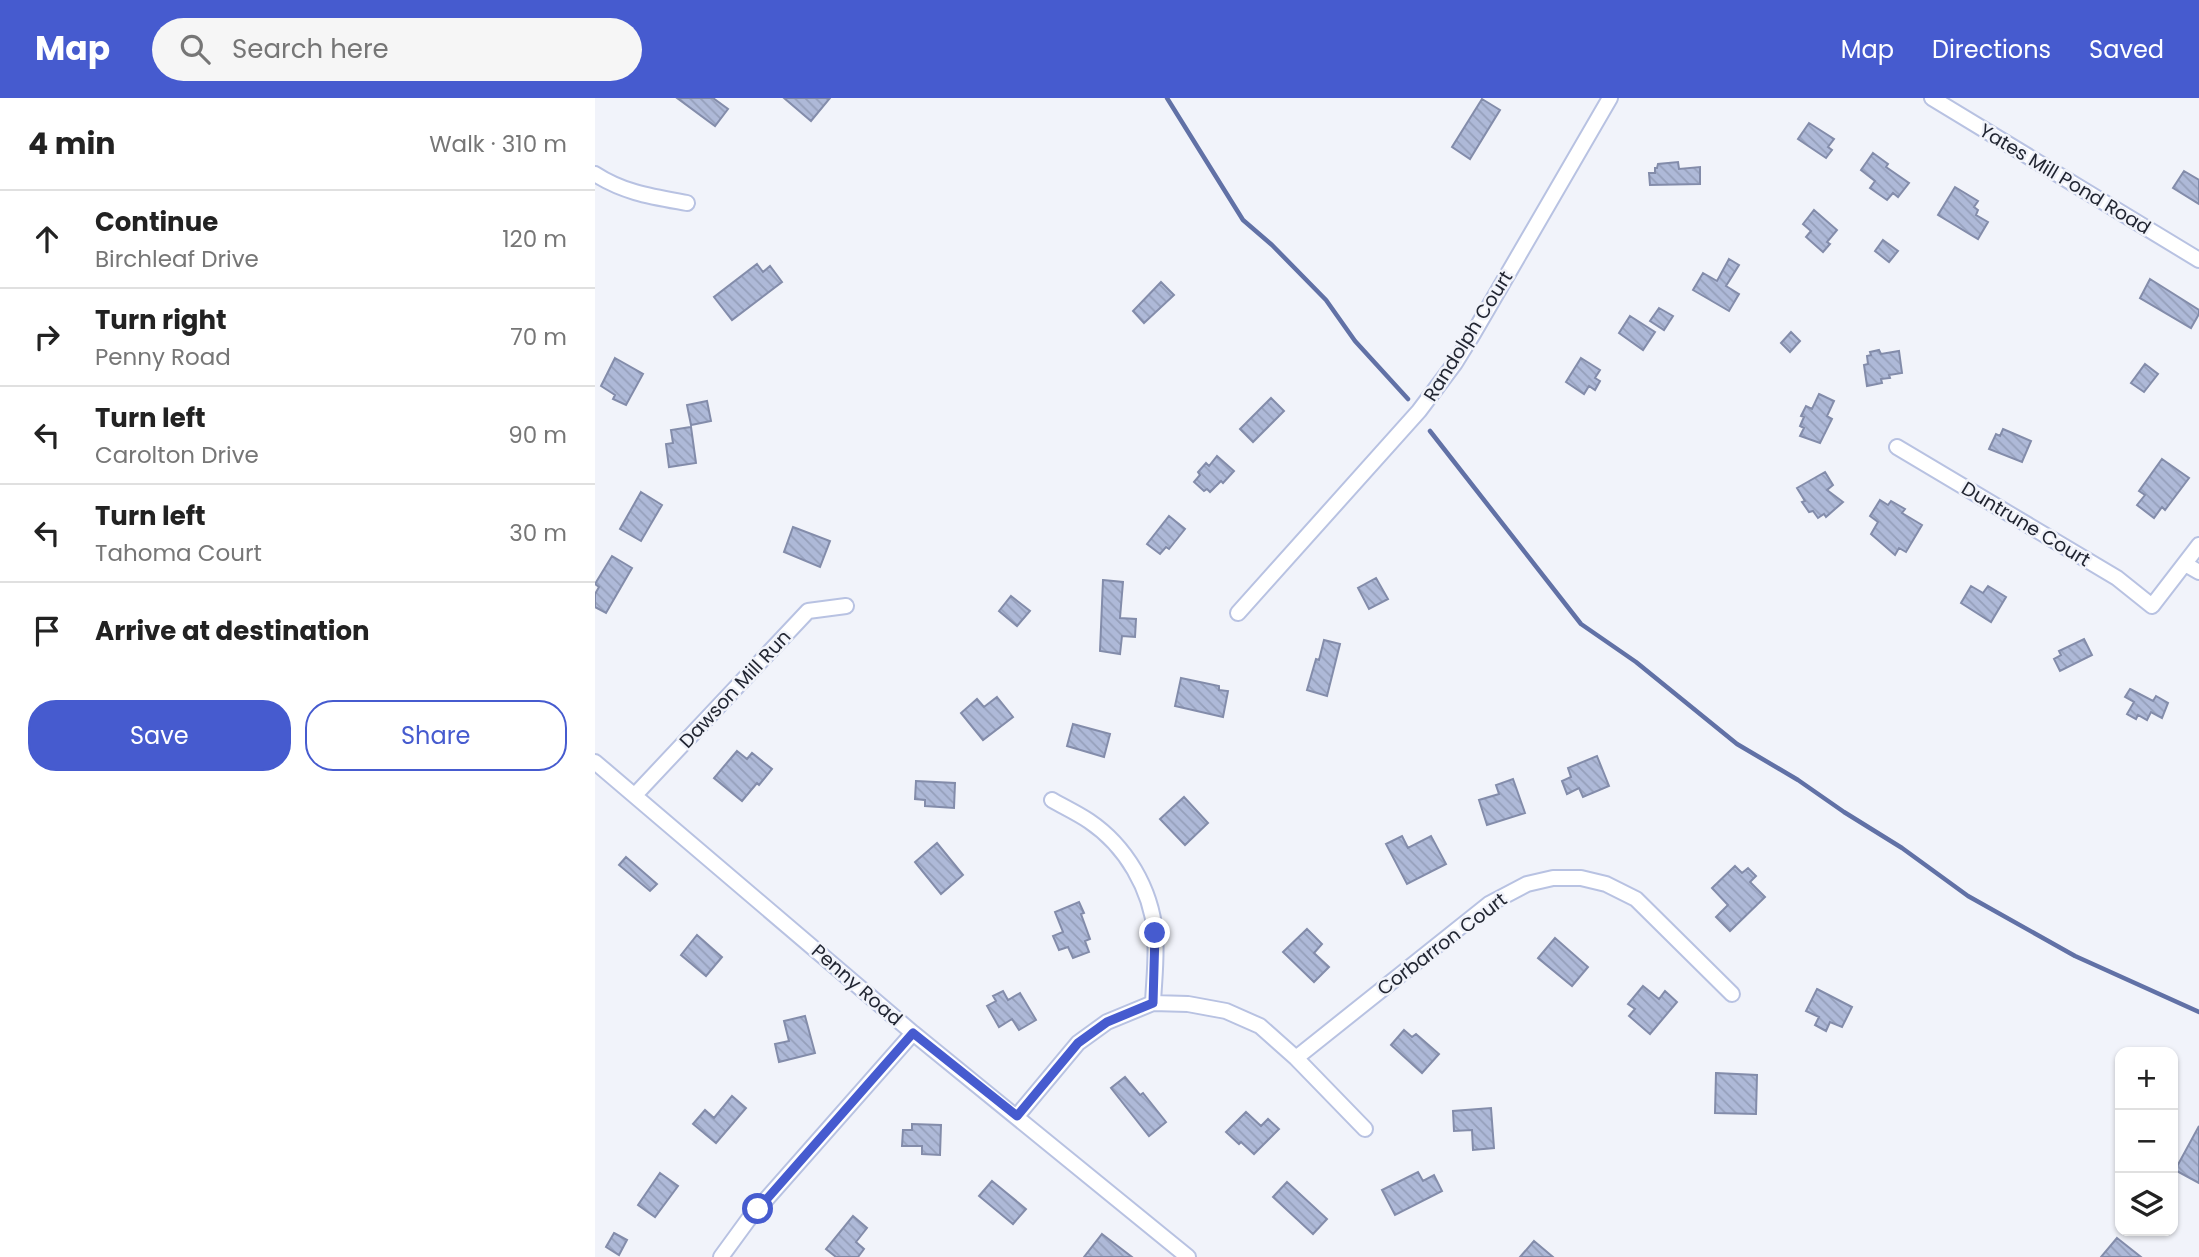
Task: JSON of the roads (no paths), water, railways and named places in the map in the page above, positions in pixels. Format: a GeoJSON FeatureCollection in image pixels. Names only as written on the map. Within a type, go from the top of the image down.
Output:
{"type":"FeatureCollection","features":[{"type":"Feature","properties":{"kind":"street","name":"Randolph Court"},"geometry":{"type":"LineString","coordinates":[[1238,613],[1441,383],[1473,334],[1610,98]]}},
{"type":"Feature","properties":{"kind":"street","name":"Yates Mill Pond Road"},"geometry":{"type":"LineString","coordinates":[[1932,98],[2199,260]]}},
{"type":"Feature","properties":{"kind":"street"},"geometry":{"type":"LineString","coordinates":[[595,174],[611,185],[634,193],[687,203]]}},
{"type":"Feature","properties":{"kind":"street","name":"Duntrune Court"},"geometry":{"type":"LineString","coordinates":[[1897,447],[2117,578],[2152,606],[2185,564]]}},
{"type":"Feature","properties":{"kind":"street"},"geometry":{"type":"LineString","coordinates":[[2199,545],[2185,564],[2199,572]]}},
{"type":"Feature","properties":{"kind":"street","name":"Dawson Mill Run"},"geometry":{"type":"LineString","coordinates":[[635,795],[809,611],[846,606]]}},
{"type":"Feature","properties":{"kind":"street","name":"Penny Road"},"geometry":{"type":"LineString","coordinates":[[595,762],[913,1033],[1188,1257]]}},
{"type":"Feature","properties":{"kind":"street"},"geometry":{"type":"LineString","coordinates":[[1052,800],[1089,821],[1117,845],[1141,880],[1155,933],[1153,1003]]}},
{"type":"Feature","properties":{"kind":"street","name":"Corbarron Court"},"geometry":{"type":"LineString","coordinates":[[1296,1058],[1489,904],[1527,884],[1553,878],[1581,878],[1606,884],[1636,899],[1732,994]]}},
{"type":"Feature","properties":{"kind":"street"},"geometry":{"type":"LineString","coordinates":[[1017,1116],[1078,1043],[1107,1022],[1153,1003],[1188,1004],[1226,1011],[1259,1026],[1296,1058],[1365,1129]]}},
{"type":"Feature","properties":{"kind":"street"},"geometry":{"type":"LineString","coordinates":[[721,1257],[753,1214],[913,1033]]}},
{"type":"Feature","properties":{"kind":"waterway"},"geometry":{"type":"LineString","coordinates":[[1167,98],[1243,220],[1272,245],[1326,300],[1355,341],[1408,399]]}},
{"type":"Feature","properties":{"kind":"waterway"},"geometry":{"type":"LineString","coordinates":[[1430,431],[1581,624],[1636,662],[1737,744],[1902,848],[1968,896],[2075,956],[2199,1012]]}}]}
